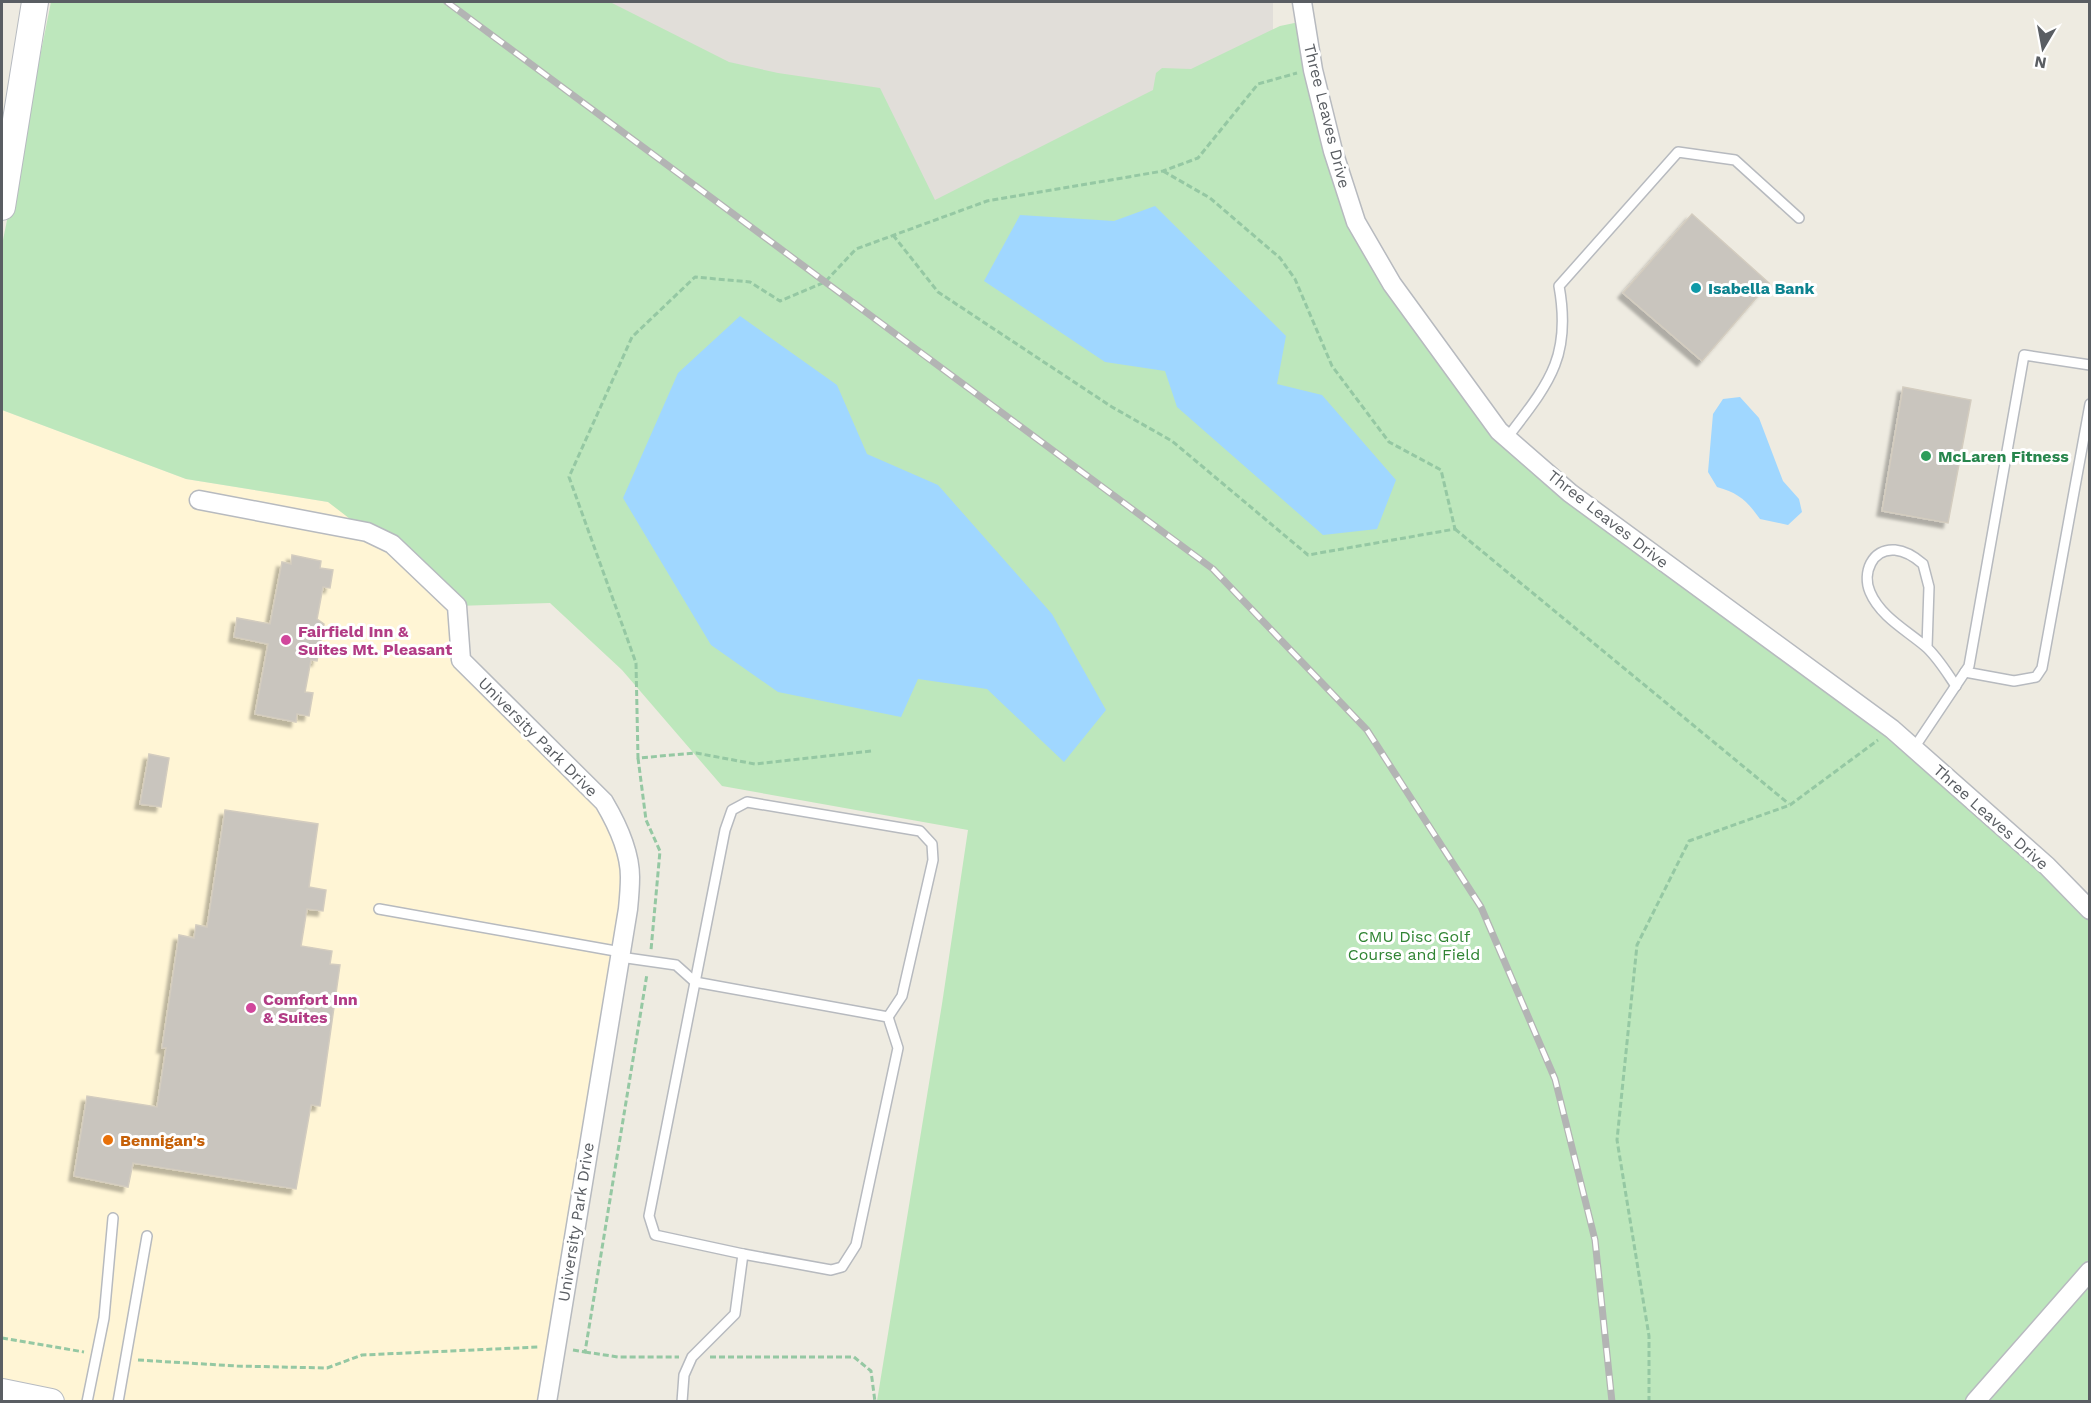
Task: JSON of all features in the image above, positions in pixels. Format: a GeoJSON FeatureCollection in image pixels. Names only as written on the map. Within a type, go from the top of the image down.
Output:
{"type":"FeatureCollection","features":[{"type":"Feature","properties":{"kind":"main road"},"geometry":{"type":"LineString","coordinates":[[2,207],[35,2]]}},
{"type":"Feature","properties":{"kind":"main road"},"geometry":{"type":"LineString","coordinates":[[2,1392],[51,1401]]}},
{"type":"Feature","properties":{"kind":"street","name":"Three Leaves Drive"},"geometry":{"type":"LineString","coordinates":[[1302,2],[1312,70],[1333,151],[1356,222],[1392,284],[1499,431],[1570,493],[1892,729],[2047,866],[2090,910]]}},
{"type":"Feature","properties":{"kind":"street","name":"University Park Drive"},"geometry":{"type":"LineString","coordinates":[[199,500],[367,532],[392,544],[457,606],[460,660],[604,802],[615,820],[627,854],[630,875],[628,909],[547,1401]]}},
{"type":"Feature","properties":{"kind":"street"},"geometry":{"type":"LineString","coordinates":[[1975,1401],[2090,1271]]}},
{"type":"Feature","properties":{"kind":"lane"},"geometry":{"type":"LineString","coordinates":[[1507,438],[1552,375],[1561,353],[1562,310],[1559,286],[1678,152],[1735,160],[1799,218]]}},
{"type":"Feature","properties":{"kind":"lane"},"geometry":{"type":"LineString","coordinates":[[1914,748],[1969,666],[2024,354],[2090,365]]}},
{"type":"Feature","properties":{"kind":"lane"},"geometry":{"type":"LineString","coordinates":[[1965,672],[2014,681],[2036,677],[2042,668],[2090,404]]}},
{"type":"Feature","properties":{"kind":"lane"},"geometry":{"type":"LineString","coordinates":[[1927,647],[1929,587],[1923,564],[1907,553],[1887,550],[1871,562],[1867,570],[1866,580],[1870,594],[1906,633],[1927,647],[1956,686]]}},
{"type":"Feature","properties":{"kind":"lane"},"geometry":{"type":"LineString","coordinates":[[747,802],[920,831],[932,844],[933,860],[902,996],[888,1017],[898,1048],[856,1245],[842,1267],[831,1270],[655,1235],[649,1216],[725,830],[732,810],[747,802]]}},
{"type":"Feature","properties":{"kind":"lane"},"geometry":{"type":"LineString","coordinates":[[379,909],[620,954],[649,962],[676,965],[695,982],[888,1017]]}},
{"type":"Feature","properties":{"kind":"lane"},"geometry":{"type":"LineString","coordinates":[[87,1401],[104,1318],[113,1218]]}},
{"type":"Feature","properties":{"kind":"lane"},"geometry":{"type":"LineString","coordinates":[[118,1401],[147,1236]]}},
{"type":"Feature","properties":{"kind":"lane"},"geometry":{"type":"LineString","coordinates":[[682,1401],[684,1375],[692,1357],[735,1314],[743,1254]]}},
{"type":"Feature","properties":{"kind":"path"},"geometry":{"type":"LineString","coordinates":[[585,1352],[649,962],[660,851],[646,820],[638,758],[636,663],[569,477],[632,337],[694,277],[750,282],[780,302],[825,282],[856,249],[987,201],[1163,171],[1198,158],[1258,84],[1298,73]]}},
{"type":"Feature","properties":{"kind":"path"},"geometry":{"type":"LineString","coordinates":[[1163,171],[1210,198],[1280,258],[1295,279],[1332,366],[1389,442],[1441,470],[1455,529],[1790,805]]}},
{"type":"Feature","properties":{"kind":"path"},"geometry":{"type":"LineString","coordinates":[[893,236],[938,292],[1112,407],[1172,441],[1308,555],[1455,529]]}},
{"type":"Feature","properties":{"kind":"path"},"geometry":{"type":"LineString","coordinates":[[1649,1401],[1649,1336],[1617,1140],[1637,945],[1689,841],[1790,805],[1892,729]]}},
{"type":"Feature","properties":{"kind":"path"},"geometry":{"type":"LineString","coordinates":[[638,758],[696,753],[755,764],[871,751]]}},
{"type":"Feature","properties":{"kind":"path"},"geometry":{"type":"LineString","coordinates":[[2,1338],[97,1354]]}},
{"type":"Feature","properties":{"kind":"path"},"geometry":{"type":"LineString","coordinates":[[126,1358],[237,1366],[327,1368],[362,1355],[556,1347],[618,1358],[854,1357],[871,1371],[875,1401]]}},
{"type":"Feature","properties":{"kind":"shaded area"},"geometry":{"type":"Polygon","coordinates":[[[482,2],[1273,2],[1273,59],[858,238],[482,2]]]}},
{"type":"Feature","properties":{"kind":"shaded area"},"geometry":{"type":"Polygon","coordinates":[[[2,410],[186,479],[328,502],[392,544],[457,606],[461,660],[604,802],[627,854],[547,1401],[57,1402],[2,1392],[2,410]]]}},
{"type":"Feature","properties":{"kind":"green space","name":"CMU Disc Golf Course and Field"},"geometry":{"type":"Polygon","coordinates":[[[51,2],[610,2],[729,62],[778,73],[880,88],[935,200],[1153,90],[1156,73],[1162,68],[1191,69],[1280,26],[1304,21],[1356,222],[1499,431],[1892,729],[2089,910],[2089,1401],[877,1401],[968,830],[722,786],[622,670],[550,603],[457,606],[328,502],[186,479],[2,410],[2,245],[51,2]]]}},
{"type":"Feature","properties":{"kind":"water"},"geometry":{"type":"Polygon","coordinates":[[[1155,206],[1286,336],[1277,384],[1322,395],[1396,480],[1377,529],[1323,535],[1177,407],[1165,371],[1105,362],[984,281],[1020,215],[1114,221],[1155,206]]]}},
{"type":"Feature","properties":{"kind":"water"},"geometry":{"type":"Polygon","coordinates":[[[740,316],[837,385],[867,454],[938,485],[1052,614],[1106,710],[1064,762],[987,689],[918,679],[901,717],[778,692],[711,645],[623,498],[678,373],[740,316]]]}},
{"type":"Feature","properties":{"kind":"water"},"geometry":{"type":"Polygon","coordinates":[[[1740,397],[1759,418],[1783,481],[1799,499],[1802,512],[1788,525],[1760,519],[1742,498],[1717,487],[1708,472],[1713,414],[1723,399],[1740,397]]]}},
{"type":"Feature","properties":{"kind":"building","name":"Isabella Bank"},"geometry":{"type":"Polygon","coordinates":[[[1692,214],[1769,283],[1702,361],[1623,293],[1692,214]]]}},
{"type":"Feature","properties":{"kind":"building","name":"McLaren Fitness"},"geometry":{"type":"Polygon","coordinates":[[[1903,387],[1971,400],[1948,523],[1882,511],[1903,387]]]}},
{"type":"Feature","properties":{"kind":"building","name":"Fairfield Inn & Suites Mt. Pleasant"},"geometry":{"type":"Polygon","coordinates":[[[292,555],[321,561],[320,568],[333,570],[330,588],[323,587],[317,619],[324,624],[317,661],[311,660],[305,692],[313,693],[309,716],[297,714],[296,722],[255,714],[268,644],[234,637],[237,618],[270,624],[282,562],[291,564],[292,555]]]}},
{"type":"Feature","properties":{"kind":"building"},"geometry":{"type":"Polygon","coordinates":[[[149,754],[169,758],[161,807],[140,804],[149,754]]]}},
{"type":"Feature","properties":{"kind":"building","name":"Comfort Inn & Suites"},"geometry":{"type":"Polygon","coordinates":[[[225,810],[318,824],[309,887],[326,890],[323,911],[307,909],[301,946],[332,951],[330,964],[340,965],[320,1106],[311,1105],[296,1189],[133,1163],[128,1187],[74,1176],[87,1096],[157,1107],[166,1048],[162,1048],[179,935],[194,938],[196,925],[207,927],[225,810]]]}},
{"type":"Feature","properties":{"kind":"railway"},"geometry":{"type":"LineString","coordinates":[[447,2],[1213,569],[1367,730],[1481,907],[1555,1079],[1595,1240],[1612,1402]]}},
{"type":"Feature","properties":{"kind":"place","name":"Isabella Bank"},"geometry":{"type":"Point","coordinates":[1696,288]}},
{"type":"Feature","properties":{"kind":"place","name":"McLaren Fitness"},"geometry":{"type":"Point","coordinates":[1926,456]}},
{"type":"Feature","properties":{"kind":"place","name":"Fairfield Inn & Suites Mt. Pleasant"},"geometry":{"type":"Point","coordinates":[286,640]}},
{"type":"Feature","properties":{"kind":"place","name":"Comfort Inn & Suites"},"geometry":{"type":"Point","coordinates":[251,1008]}},
{"type":"Feature","properties":{"kind":"place","name":"Bennigan's"},"geometry":{"type":"Point","coordinates":[108,1140]}}]}
